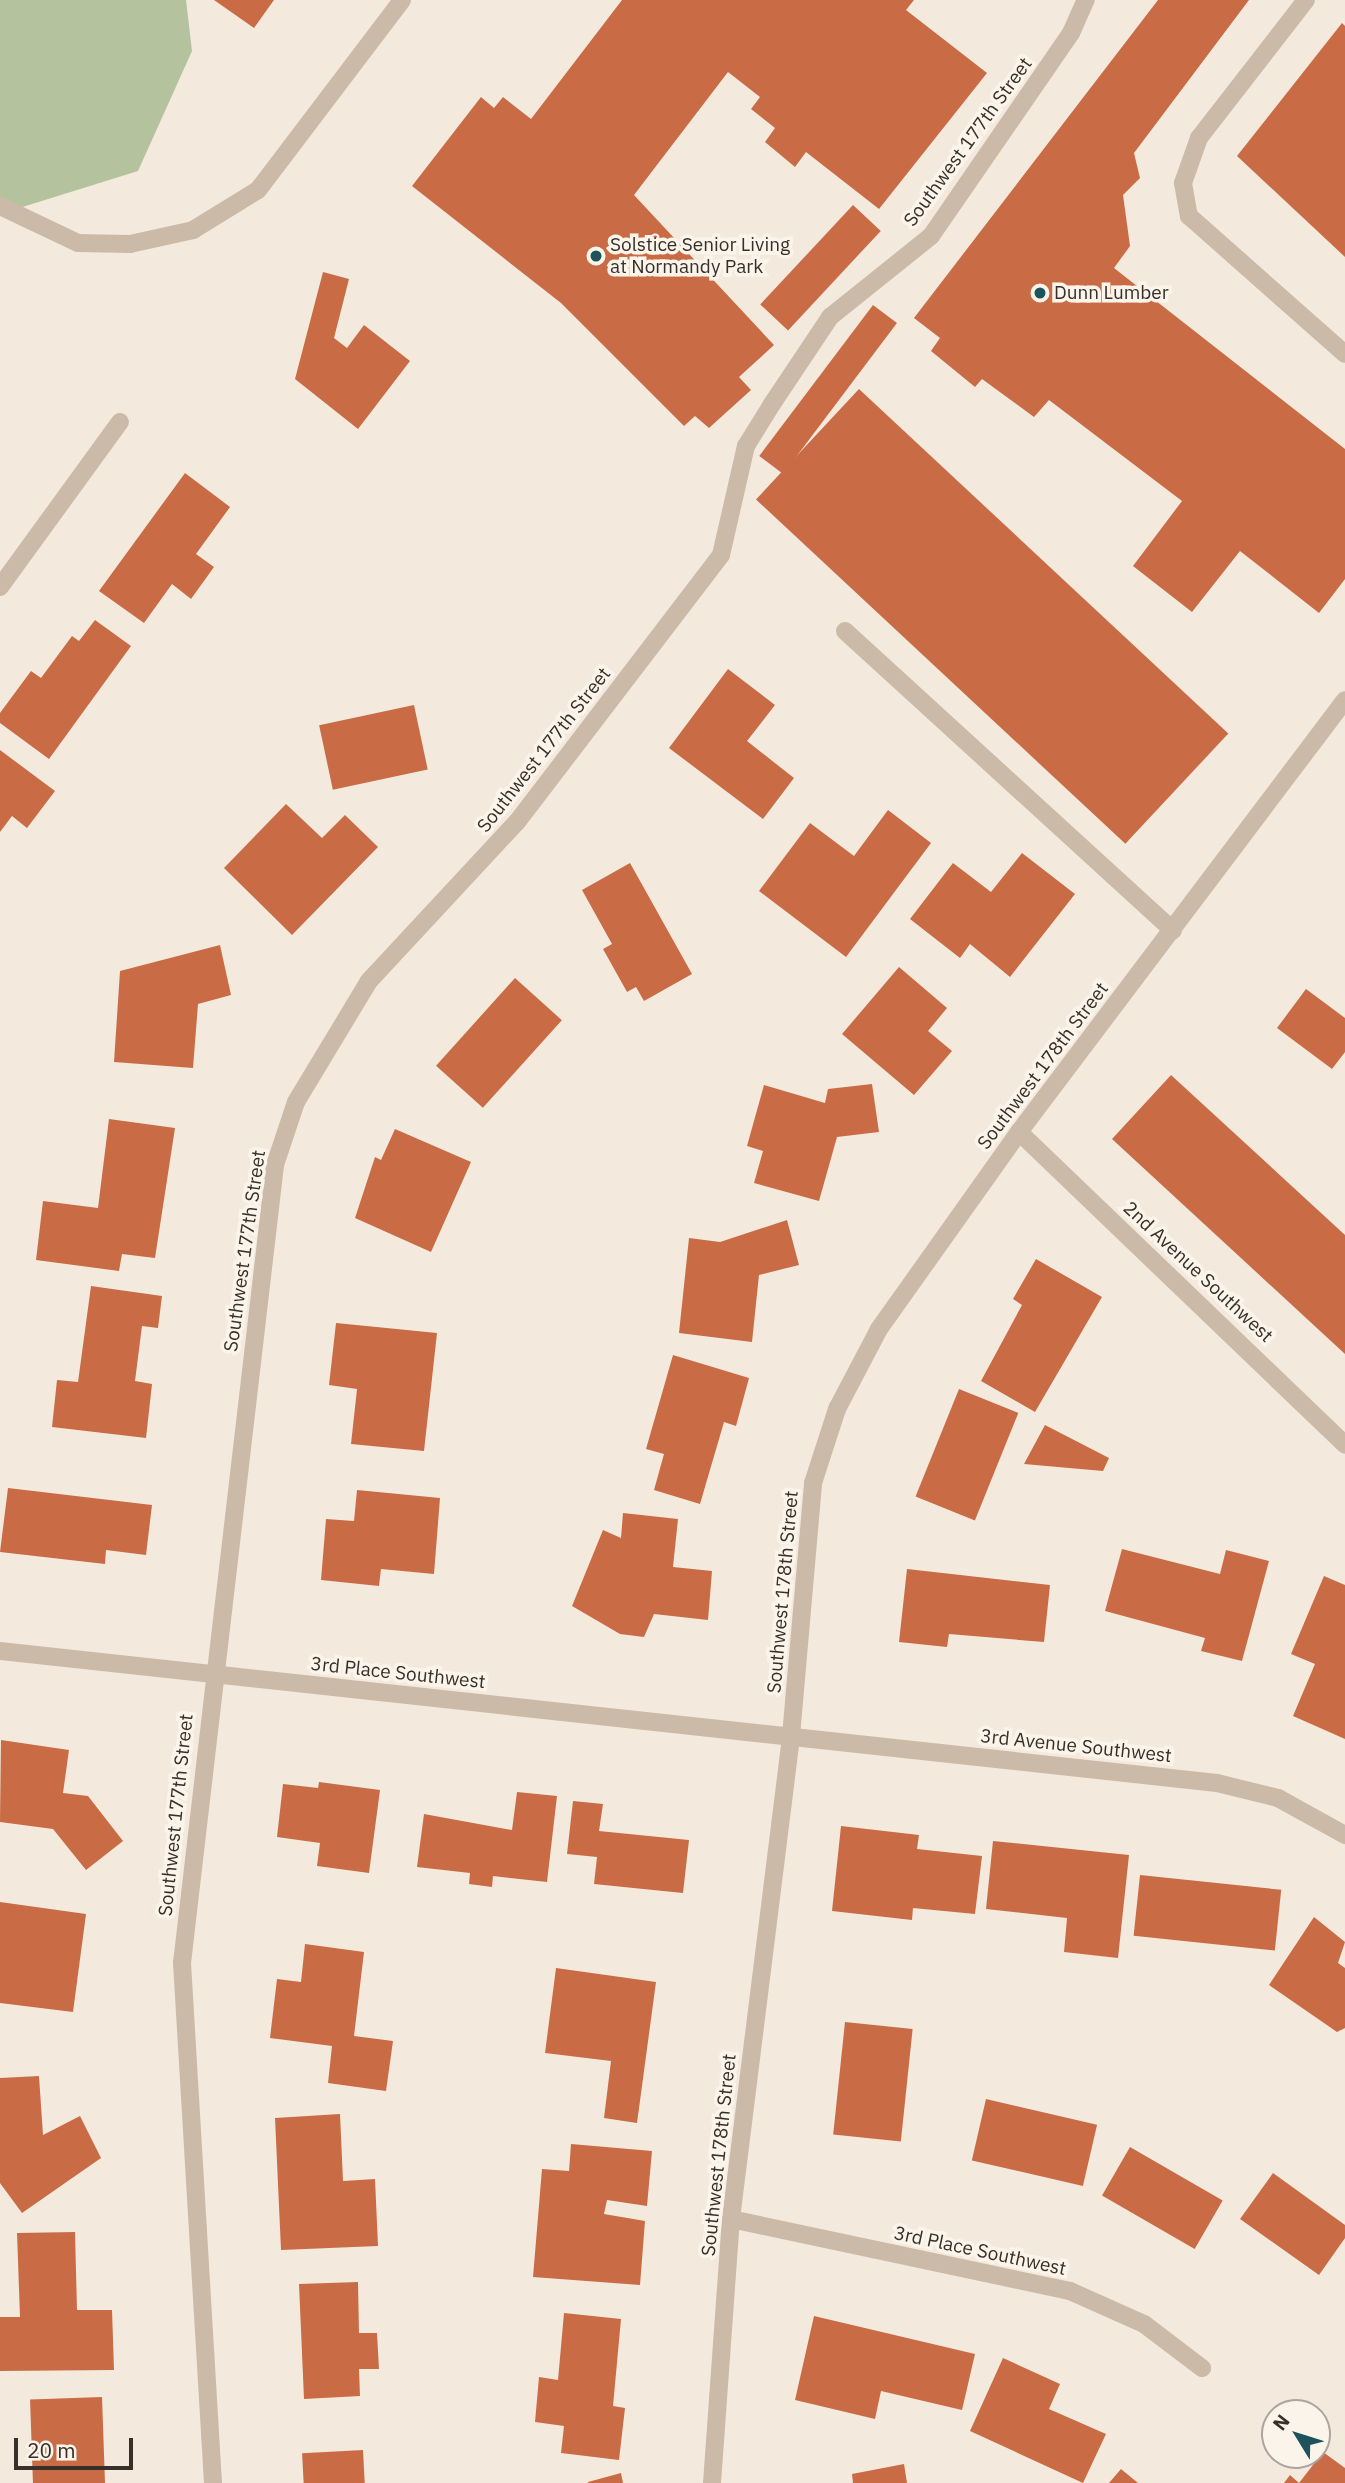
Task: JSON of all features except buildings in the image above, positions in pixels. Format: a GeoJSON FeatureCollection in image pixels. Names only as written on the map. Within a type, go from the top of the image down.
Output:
{"type":"FeatureCollection","features":[{"type":"Feature","properties":{"kind":"street"},"geometry":{"type":"LineString","coordinates":[[0,206],[78,243],[130,244],[193,230],[258,190],[401,0]]}},
{"type":"Feature","properties":{"kind":"street","name":"Southwest 177th Street"},"geometry":{"type":"LineString","coordinates":[[213,2483],[182,1963],[211,1675],[275,1165],[296,1102],[369,981],[517,822],[722,555],[746,446],[772,404],[830,317],[931,236],[1071,33],[1086,0]]}},
{"type":"Feature","properties":{"kind":"street"},"geometry":{"type":"LineString","coordinates":[[1306,0],[1199,138],[1183,183],[1189,216],[1345,354]]}},
{"type":"Feature","properties":{"kind":"street"},"geometry":{"type":"LineString","coordinates":[[0,587],[120,422]]}},
{"type":"Feature","properties":{"kind":"street"},"geometry":{"type":"LineString","coordinates":[[845,631],[1173,930]]}},
{"type":"Feature","properties":{"kind":"street","name":"Southwest 178th Street"},"geometry":{"type":"LineString","coordinates":[[712,2483],[731,2220],[791,1736],[813,1483],[837,1409],[879,1329],[1019,1132],[1345,700]]}},
{"type":"Feature","properties":{"kind":"street","name":"2nd Avenue Southwest"},"geometry":{"type":"LineString","coordinates":[[1019,1132],[1345,1445]]}},
{"type":"Feature","properties":{"kind":"street","name":"3rd Place Southwest"},"geometry":{"type":"LineString","coordinates":[[0,1651],[791,1736]]}},
{"type":"Feature","properties":{"kind":"street","name":"3rd Avenue Southwest"},"geometry":{"type":"LineString","coordinates":[[791,1736],[1217,1783],[1278,1798],[1345,1835]]}},
{"type":"Feature","properties":{"kind":"street","name":"3rd Place Southwest"},"geometry":{"type":"LineString","coordinates":[[731,2220],[1070,2291],[1144,2324],[1202,2368]]}},
{"type":"Feature","properties":{"kind":"green space"},"geometry":{"type":"Polygon","coordinates":[[[0,0],[186,0],[192,51],[138,171],[0,214],[0,0]]]}},
{"type":"Feature","properties":{"kind":"place","name":"Solstice Senior Living at Normandy Park"},"geometry":{"type":"Point","coordinates":[596,256]}},
{"type":"Feature","properties":{"kind":"place","name":"Dunn Lumber"},"geometry":{"type":"Point","coordinates":[1040,293]}}]}
